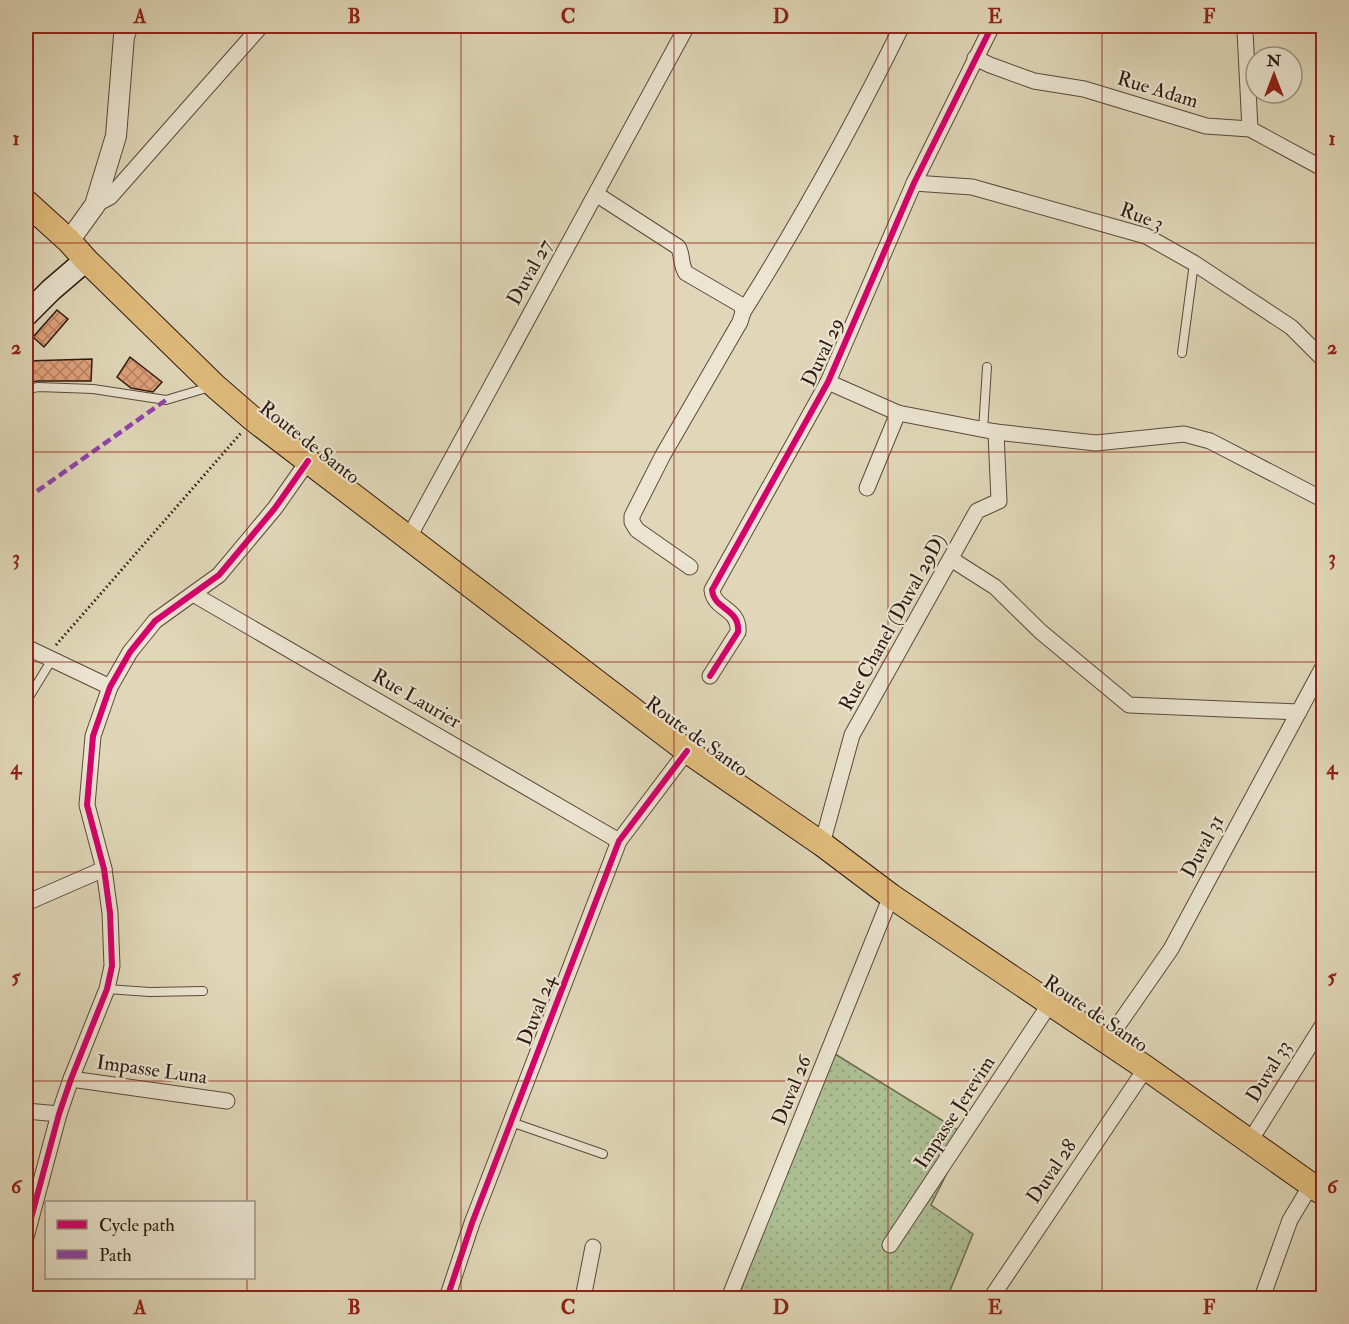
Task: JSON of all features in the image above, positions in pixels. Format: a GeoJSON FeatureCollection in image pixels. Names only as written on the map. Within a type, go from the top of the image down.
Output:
{"type":"FeatureCollection","features":[{"type":"Feature","properties":{"kind":"main road","name":"Route de Santo"},"geometry":{"type":"LineString","coordinates":[[26,202],[253,420],[408,539],[687,751],[822,844],[891,896],[1051,1002],[1317,1190]]}},
{"type":"Feature","properties":{"kind":"main road"},"geometry":{"type":"LineString","coordinates":[[26,315],[86,260]]}},
{"type":"Feature","properties":{"kind":"street"},"geometry":{"type":"LineString","coordinates":[[69,241],[95,205],[116,136],[124,36],[128,26]]}},
{"type":"Feature","properties":{"kind":"street"},"geometry":{"type":"LineString","coordinates":[[95,205],[110,197],[261,26]]}},
{"type":"Feature","properties":{"kind":"street","name":"Duval 27"},"geometry":{"type":"LineString","coordinates":[[408,539],[687,26]]}},
{"type":"Feature","properties":{"kind":"street"},"geometry":{"type":"LineString","coordinates":[[690,567],[637,530],[632,522],[632,516],[663,455],[741,322],[743,312],[779,255],[902,26]]}},
{"type":"Feature","properties":{"kind":"street","name":"Duval 29"},"geometry":{"type":"LineString","coordinates":[[710,676],[738,632],[739,625],[737,618],[714,598],[712,590],[828,382],[914,183],[992,26]]}},
{"type":"Feature","properties":{"kind":"street"},"geometry":{"type":"LineString","coordinates":[[1243,26],[1250,129]]}},
{"type":"Feature","properties":{"kind":"street","name":"Rue Adam"},"geometry":{"type":"LineString","coordinates":[[975,58],[1034,81],[1084,89],[1206,126],[1250,129],[1323,169]]}},
{"type":"Feature","properties":{"kind":"street","name":"Rue 3"},"geometry":{"type":"LineString","coordinates":[[914,183],[972,187],[1146,236],[1194,262],[1291,327],[1323,360]]}},
{"type":"Feature","properties":{"kind":"street"},"geometry":{"type":"LineString","coordinates":[[596,194],[678,247],[682,253],[682,267],[686,273],[741,305],[743,312]]}},
{"type":"Feature","properties":{"kind":"street"},"geometry":{"type":"LineString","coordinates":[[828,382],[898,414],[989,431],[1096,443],[1184,434],[1210,441],[1323,500]]}},
{"type":"Feature","properties":{"kind":"street"},"geometry":{"type":"LineString","coordinates":[[867,488],[898,414]]}},
{"type":"Feature","properties":{"kind":"street","name":"Rue Chanel (Duval 29D)"},"geometry":{"type":"LineString","coordinates":[[822,844],[852,735],[976,511],[999,501],[989,431]]}},
{"type":"Feature","properties":{"kind":"street"},"geometry":{"type":"LineString","coordinates":[[26,1234],[59,1114],[71,1078],[108,989],[112,966],[110,913],[104,869],[87,805],[93,736],[110,687],[130,652],[155,621],[219,575],[274,508],[308,461]]}},
{"type":"Feature","properties":{"kind":"street"},"geometry":{"type":"LineString","coordinates":[[951,559],[995,587],[1041,632],[1129,705],[1299,712]]}},
{"type":"Feature","properties":{"kind":"street","name":"Rue Laurier"},"geometry":{"type":"LineString","coordinates":[[193,594],[619,841]]}},
{"type":"Feature","properties":{"kind":"street"},"geometry":{"type":"LineString","coordinates":[[26,647],[110,687]]}},
{"type":"Feature","properties":{"kind":"street","name":"Duval 31"},"geometry":{"type":"LineString","coordinates":[[1107,1041],[1171,949],[1323,665]]}},
{"type":"Feature","properties":{"kind":"street","name":"Duval 24"},"geometry":{"type":"LineString","coordinates":[[447,1299],[472,1223],[619,841],[687,751]]}},
{"type":"Feature","properties":{"kind":"street"},"geometry":{"type":"LineString","coordinates":[[26,903],[104,869]]}},
{"type":"Feature","properties":{"kind":"street","name":"Duval 26"},"geometry":{"type":"LineString","coordinates":[[729,1299],[891,896]]}},
{"type":"Feature","properties":{"kind":"street","name":"Impasse Jerevim"},"geometry":{"type":"LineString","coordinates":[[890,1245],[1051,1002]]}},
{"type":"Feature","properties":{"kind":"street","name":"Duval 33"},"geometry":{"type":"LineString","coordinates":[[1250,1141],[1323,1023]]}},
{"type":"Feature","properties":{"kind":"street","name":"Duval 28"},"geometry":{"type":"LineString","coordinates":[[991,1299],[1146,1068]]}},
{"type":"Feature","properties":{"kind":"street","name":"Impasse Luna"},"geometry":{"type":"LineString","coordinates":[[71,1078],[227,1101]]}},
{"type":"Feature","properties":{"kind":"street"},"geometry":{"type":"LineString","coordinates":[[26,1111],[59,1114]]}},
{"type":"Feature","properties":{"kind":"street"},"geometry":{"type":"LineString","coordinates":[[1262,1299],[1290,1220],[1317,1190]]}},
{"type":"Feature","properties":{"kind":"street"},"geometry":{"type":"LineString","coordinates":[[583,1299],[593,1247]]}},
{"type":"Feature","properties":{"kind":"lane"},"geometry":{"type":"LineString","coordinates":[[1182,353],[1194,262]]}},
{"type":"Feature","properties":{"kind":"lane"},"geometry":{"type":"LineString","coordinates":[[987,367],[989,431]]}},
{"type":"Feature","properties":{"kind":"lane"},"geometry":{"type":"LineString","coordinates":[[26,390],[38,387],[93,389],[166,400],[215,386]]}},
{"type":"Feature","properties":{"kind":"lane"},"geometry":{"type":"LineString","coordinates":[[26,702],[48,659]]}},
{"type":"Feature","properties":{"kind":"lane"},"geometry":{"type":"LineString","coordinates":[[108,989],[150,992],[203,991]]}},
{"type":"Feature","properties":{"kind":"lane"},"geometry":{"type":"LineString","coordinates":[[511,1122],[603,1154]]}},
{"type":"Feature","properties":{"kind":"path"},"geometry":{"type":"LineString","coordinates":[[48,659],[253,420]]}},
{"type":"Feature","properties":{"kind":"green space"},"geometry":{"type":"Polygon","coordinates":[[[827,1049],[966,1135],[931,1205],[973,1234],[947,1298],[738,1298],[827,1049]]]}},
{"type":"Feature","properties":{"kind":"building"},"geometry":{"type":"Polygon","coordinates":[[[57,310],[68,319],[44,347],[33,337],[57,310]]]}},
{"type":"Feature","properties":{"kind":"building"},"geometry":{"type":"Polygon","coordinates":[[[130,357],[162,382],[153,392],[131,388],[117,377],[130,357]]]}},
{"type":"Feature","properties":{"kind":"building"},"geometry":{"type":"Polygon","coordinates":[[[92,359],[91,381],[26,383],[26,361],[92,359]]]}},
{"type":"Feature","properties":{"kind":"marked path"},"geometry":{"type":"LineString","coordinates":[[26,499],[166,400]]}},
{"type":"Feature","properties":{"kind":"cycle path"},"geometry":{"type":"LineString","coordinates":[[710,676],[738,632],[735,618],[717,602],[712,590],[828,382],[914,183],[992,26]]}},
{"type":"Feature","properties":{"kind":"cycle path"},"geometry":{"type":"LineString","coordinates":[[26,1237],[59,1114],[107,989],[112,966],[110,913],[104,869],[87,805],[93,736],[110,687],[130,652],[155,621],[219,575],[275,508],[308,461]]}},
{"type":"Feature","properties":{"kind":"cycle path"},"geometry":{"type":"LineString","coordinates":[[447,1298],[472,1223],[619,841],[687,751]]}}]}
